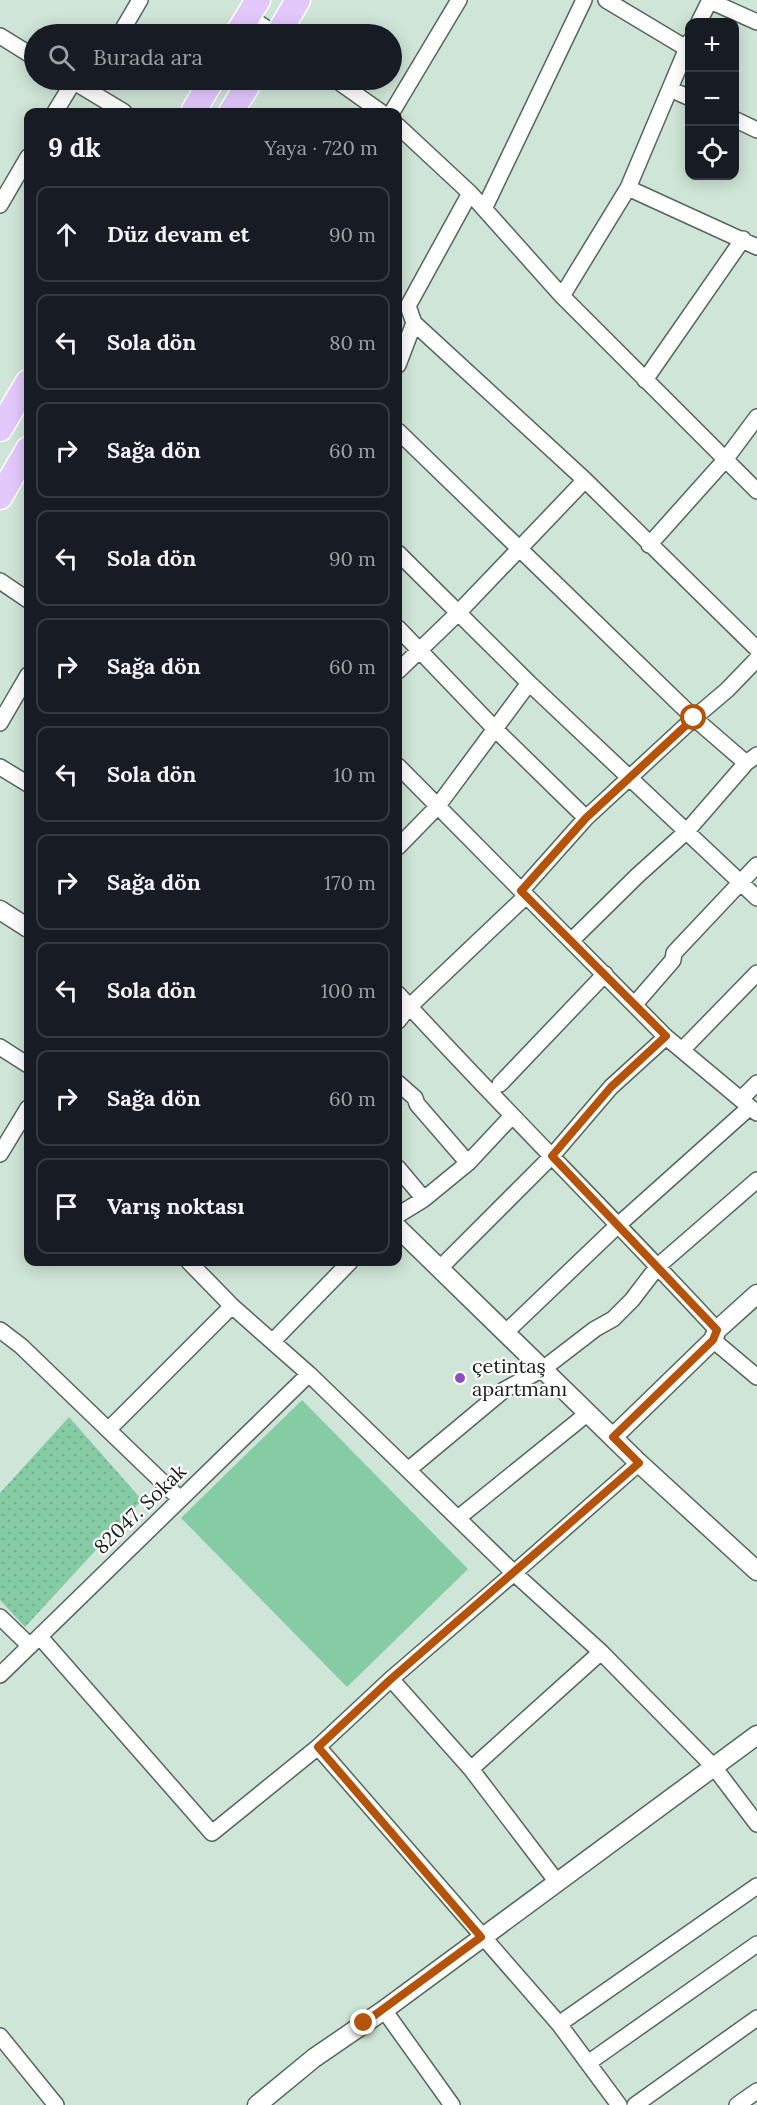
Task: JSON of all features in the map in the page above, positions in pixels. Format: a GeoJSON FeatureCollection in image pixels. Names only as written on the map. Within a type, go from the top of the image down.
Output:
{"type":"FeatureCollection","features":[{"type":"Feature","properties":{"kind":"main road"},"geometry":{"type":"LineString","coordinates":[[282,24],[298,0]]}},
{"type":"Feature","properties":{"kind":"main road"},"geometry":{"type":"LineString","coordinates":[[195,108],[206,90]]}},
{"type":"Feature","properties":{"kind":"main road"},"geometry":{"type":"LineString","coordinates":[[234,108],[245,90]]}},
{"type":"Feature","properties":{"kind":"main road"},"geometry":{"type":"LineString","coordinates":[[0,429],[24,389]]}},
{"type":"Feature","properties":{"kind":"main road"},"geometry":{"type":"LineString","coordinates":[[0,497],[24,456]]}},
{"type":"Feature","properties":{"kind":"street"},"geometry":{"type":"LineString","coordinates":[[126,24],[140,0]]}},
{"type":"Feature","properties":{"kind":"street"},"geometry":{"type":"LineString","coordinates":[[394,108],[459,0]]}},
{"type":"Feature","properties":{"kind":"street"},"geometry":{"type":"LineString","coordinates":[[484,209],[584,0]]}},
{"type":"Feature","properties":{"kind":"street"},"geometry":{"type":"LineString","coordinates":[[606,0],[685,43]]}},
{"type":"Feature","properties":{"kind":"street"},"geometry":{"type":"LineString","coordinates":[[701,18],[710,0],[757,22]]}},
{"type":"Feature","properties":{"kind":"street"},"geometry":{"type":"LineString","coordinates":[[0,36],[24,51]]}},
{"type":"Feature","properties":{"kind":"street"},"geometry":{"type":"LineString","coordinates":[[562,296],[628,188],[685,52]]}},
{"type":"Feature","properties":{"kind":"street"},"geometry":{"type":"LineString","coordinates":[[670,89],[685,96]]}},
{"type":"Feature","properties":{"kind":"street"},"geometry":{"type":"LineString","coordinates":[[57,108],[67,90]]}},
{"type":"Feature","properties":{"kind":"street"},"geometry":{"type":"LineString","coordinates":[[97,90],[119,108]]}},
{"type":"Feature","properties":{"kind":"street"},"geometry":{"type":"LineString","coordinates":[[350,90],[375,108]]}},
{"type":"Feature","properties":{"kind":"street"},"geometry":{"type":"LineString","coordinates":[[739,121],[757,130]]}},
{"type":"Feature","properties":{"kind":"street"},"geometry":{"type":"LineString","coordinates":[[402,130],[470,193],[562,296],[757,491]]}},
{"type":"Feature","properties":{"kind":"street"},"geometry":{"type":"LineString","coordinates":[[0,205],[24,164]]}},
{"type":"Feature","properties":{"kind":"street"},"geometry":{"type":"LineString","coordinates":[[628,188],[750,243],[645,380]]}},
{"type":"Feature","properties":{"kind":"street"},"geometry":{"type":"LineString","coordinates":[[470,193],[403,303],[414,323],[585,480],[757,649]]}},
{"type":"Feature","properties":{"kind":"street"},"geometry":{"type":"LineString","coordinates":[[402,353],[414,323]]}},
{"type":"Feature","properties":{"kind":"street"},"geometry":{"type":"LineString","coordinates":[[650,545],[725,460],[757,417]]}},
{"type":"Feature","properties":{"kind":"street"},"geometry":{"type":"LineString","coordinates":[[402,435],[694,718],[751,759],[687,831],[572,940]]}},
{"type":"Feature","properties":{"kind":"street"},"geometry":{"type":"LineString","coordinates":[[402,667],[458,614],[585,480]]}},
{"type":"Feature","properties":{"kind":"street"},"geometry":{"type":"LineString","coordinates":[[402,557],[529,683],[757,898]]}},
{"type":"Feature","properties":{"kind":"street"},"geometry":{"type":"LineString","coordinates":[[0,581],[24,597]]}},
{"type":"Feature","properties":{"kind":"street"},"geometry":{"type":"LineString","coordinates":[[402,632],[495,729],[586,818]]}},
{"type":"Feature","properties":{"kind":"street"},"geometry":{"type":"LineString","coordinates":[[402,1016],[524,893],[586,818],[727,690],[757,659]]}},
{"type":"Feature","properties":{"kind":"street"},"geometry":{"type":"LineString","coordinates":[[0,723],[24,682]]}},
{"type":"Feature","properties":{"kind":"street"},"geometry":{"type":"LineString","coordinates":[[402,843],[437,807],[529,683]]}},
{"type":"Feature","properties":{"kind":"street"},"geometry":{"type":"LineString","coordinates":[[0,767],[24,782]]}},
{"type":"Feature","properties":{"kind":"street"},"geometry":{"type":"LineString","coordinates":[[402,770],[666,1036],[749,1107]]}},
{"type":"Feature","properties":{"kind":"street"},"geometry":{"type":"LineString","coordinates":[[634,1004],[674,960],[675,954],[757,865]]}},
{"type":"Feature","properties":{"kind":"street"},"geometry":{"type":"LineString","coordinates":[[0,910],[24,925]]}},
{"type":"Feature","properties":{"kind":"street"},"geometry":{"type":"LineString","coordinates":[[683,1049],[757,973]]}},
{"type":"Feature","properties":{"kind":"street"},"geometry":{"type":"LineString","coordinates":[[500,1084],[605,974]]}},
{"type":"Feature","properties":{"kind":"street"},"geometry":{"type":"LineString","coordinates":[[402,999],[617,1226],[658,1266],[715,1335],[757,1377]]}},
{"type":"Feature","properties":{"kind":"street"},"geometry":{"type":"LineString","coordinates":[[440,1268],[552,1156],[611,1087],[666,1036]]}},
{"type":"Feature","properties":{"kind":"street"},"geometry":{"type":"LineString","coordinates":[[0,1047],[24,1062]]}},
{"type":"Feature","properties":{"kind":"street"},"geometry":{"type":"LineString","coordinates":[[506,1332],[617,1226],[749,1107],[757,1083]]}},
{"type":"Feature","properties":{"kind":"street"},"geometry":{"type":"LineString","coordinates":[[402,1087],[415,1098],[417,1104],[468,1163]]}},
{"type":"Feature","properties":{"kind":"street"},"geometry":{"type":"LineString","coordinates":[[402,1213],[424,1199],[468,1163],[512,1116]]}},
{"type":"Feature","properties":{"kind":"street"},"geometry":{"type":"LineString","coordinates":[[0,1154],[24,1119]]}},
{"type":"Feature","properties":{"kind":"street"},"geometry":{"type":"LineString","coordinates":[[402,1173],[424,1199]]}},
{"type":"Feature","properties":{"kind":"street"},"geometry":{"type":"LineString","coordinates":[[408,1470],[504,1390],[543,1369],[595,1329],[613,1319],[632,1300],[658,1266],[757,1180]]}},
{"type":"Feature","properties":{"kind":"street"},"geometry":{"type":"LineString","coordinates":[[402,1232],[639,1463],[757,1571]]}},
{"type":"Feature","properties":{"kind":"street"},"geometry":{"type":"LineString","coordinates":[[193,1266],[232,1306],[309,1374],[514,1573],[601,1652],[714,1767],[757,1824]]}},
{"type":"Feature","properties":{"kind":"street"},"geometry":{"type":"LineString","coordinates":[[273,1341],[346,1266]]}},
{"type":"Feature","properties":{"kind":"street"},"geometry":{"type":"LineString","coordinates":[[613,1437],[757,1294]]}},
{"type":"Feature","properties":{"kind":"street"},"geometry":{"type":"LineString","coordinates":[[108,1430],[232,1306]]}},
{"type":"Feature","properties":{"kind":"street"},"geometry":{"type":"LineString","coordinates":[[0,1330],[21,1346],[180,1499]]}},
{"type":"Feature","properties":{"kind":"street","name":"82047. Sokak"},"geometry":{"type":"LineString","coordinates":[[0,1675],[309,1374]]}},
{"type":"Feature","properties":{"kind":"street"},"geometry":{"type":"LineString","coordinates":[[458,1518],[588,1413]]}},
{"type":"Feature","properties":{"kind":"street"},"geometry":{"type":"LineString","coordinates":[[0,1617],[35,1641],[212,1833],[318,1747],[391,1679],[639,1463]]}},
{"type":"Feature","properties":{"kind":"street"},"geometry":{"type":"LineString","coordinates":[[471,1768],[601,1652]]}},
{"type":"Feature","properties":{"kind":"street"},"geometry":{"type":"LineString","coordinates":[[391,1679],[471,1768],[557,1882]]}},
{"type":"Feature","properties":{"kind":"street"},"geometry":{"type":"LineString","coordinates":[[257,2105],[314,2058],[384,2010],[757,1735]]}},
{"type":"Feature","properties":{"kind":"street"},"geometry":{"type":"LineString","coordinates":[[318,1747],[559,2024],[619,2105]]}},
{"type":"Feature","properties":{"kind":"street"},"geometry":{"type":"LineString","coordinates":[[559,2024],[757,1886]]}},
{"type":"Feature","properties":{"kind":"street"},"geometry":{"type":"LineString","coordinates":[[588,2063],[757,1944]]}},
{"type":"Feature","properties":{"kind":"street"},"geometry":{"type":"LineString","coordinates":[[384,2010],[452,2105]]}},
{"type":"Feature","properties":{"kind":"street"},"geometry":{"type":"LineString","coordinates":[[635,2105],[757,2018]]}},
{"type":"Feature","properties":{"kind":"street"},"geometry":{"type":"LineString","coordinates":[[0,2036],[56,2105]]}},
{"type":"Feature","properties":{"kind":"street"},"geometry":{"type":"LineString","coordinates":[[737,2105],[757,2091]]}},
{"type":"Feature","properties":{"kind":"green space"},"geometry":{"type":"Polygon","coordinates":[[[302,1400],[468,1569],[347,1687],[181,1518],[302,1400]]]}},
{"type":"Feature","properties":{"kind":"green space"},"geometry":{"type":"Polygon","coordinates":[[[69,1417],[142,1500],[25,1627],[0,1600],[0,1493],[69,1417]]]}},
{"type":"Feature","properties":{"kind":"place","name":"çetintaş apartmanı"},"geometry":{"type":"Point","coordinates":[460,1378]}},
{"type":"Feature","properties":{"kind":"route"},"geometry":{"type":"LineString","coordinates":[[364,2023],[481,1937],[318,1747],[391,1679],[639,1463],[613,1437],[713,1340],[717,1330],[552,1156],[611,1087],[666,1036],[521,891],[586,818],[694,718]]}}]}
